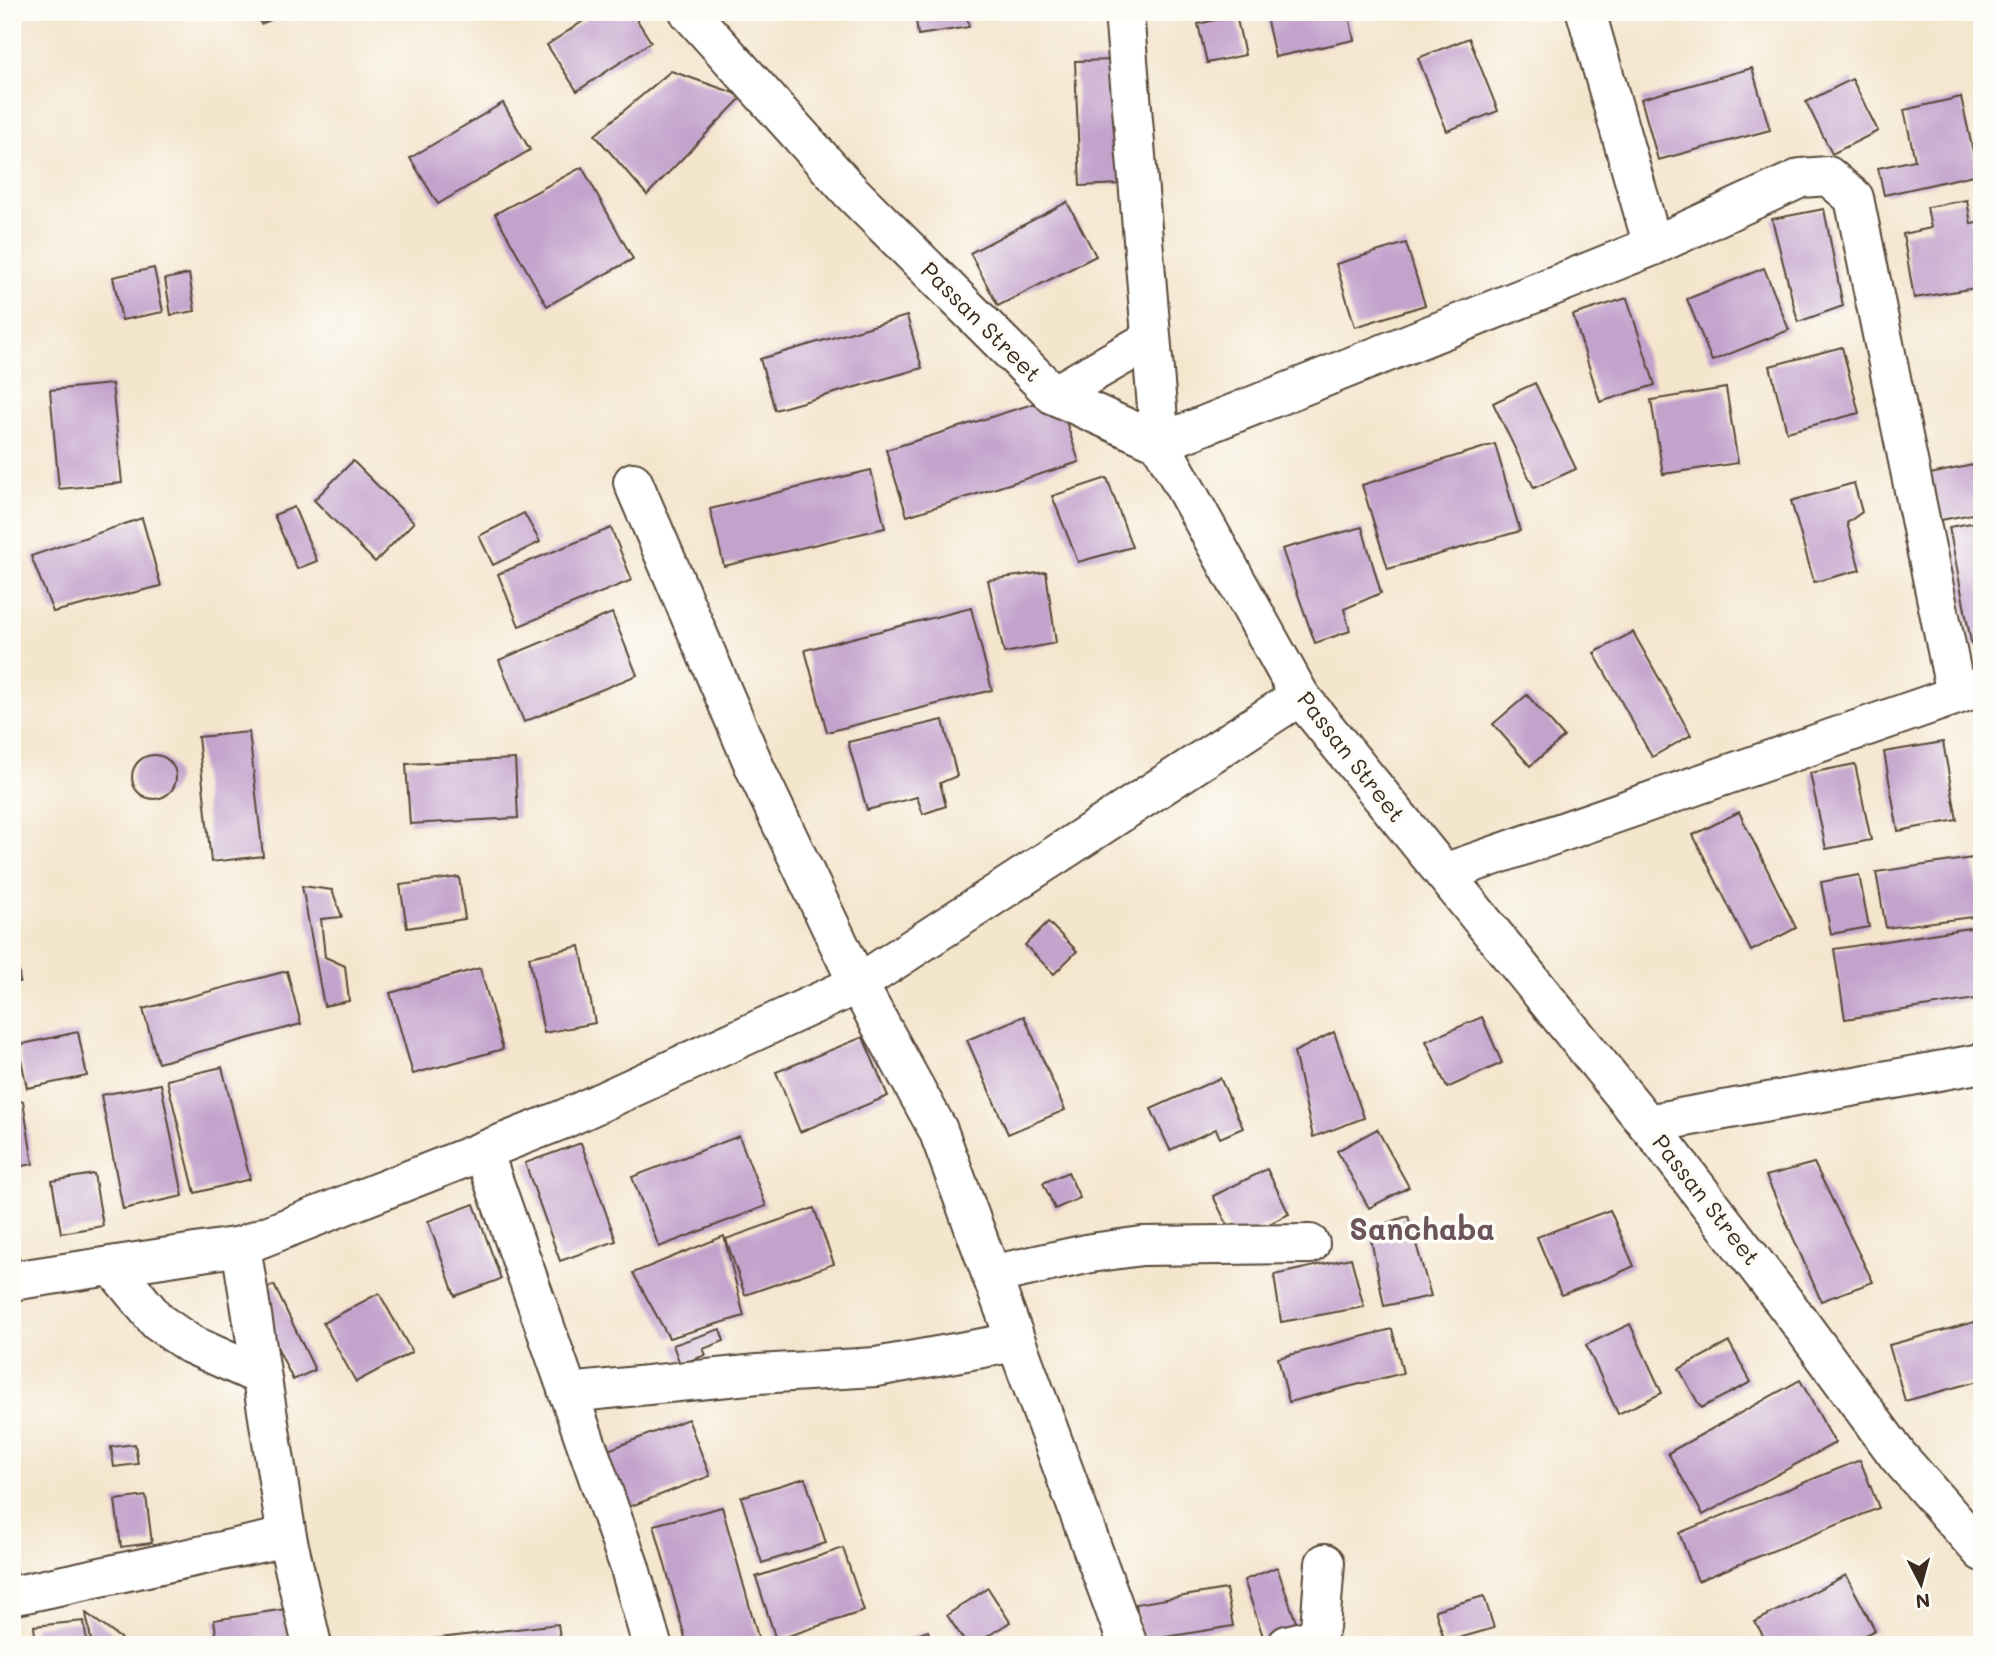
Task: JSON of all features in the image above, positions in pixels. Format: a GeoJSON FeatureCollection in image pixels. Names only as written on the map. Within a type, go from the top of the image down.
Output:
{"type":"FeatureCollection","features":[{"type":"Feature","properties":{"kind":"street","name":"Passan Street"},"geometry":{"type":"LineString","coordinates":[[689,12],[851,192],[1054,395],[1160,443],[1300,696],[1647,1124],[1798,1320],[1898,1456],[1982,1552]]}},
{"type":"Feature","properties":{"kind":"street"},"geometry":{"type":"LineString","coordinates":[[1124,12],[1160,443],[1653,246],[1801,178],[1828,176],[1854,198],[1974,697],[1444,873]]}},
{"type":"Feature","properties":{"kind":"street"},"geometry":{"type":"LineString","coordinates":[[1586,12],[1653,246]]}},
{"type":"Feature","properties":{"kind":"street"},"geometry":{"type":"LineString","coordinates":[[1054,395],[1151,339]]}},
{"type":"Feature","properties":{"kind":"street"},"geometry":{"type":"LineString","coordinates":[[633,482],[756,769],[858,984],[938,1129],[1128,1645]]}},
{"type":"Feature","properties":{"kind":"street"},"geometry":{"type":"LineString","coordinates":[[12,1281],[241,1246],[564,1119],[858,984],[1300,696]]}},
{"type":"Feature","properties":{"kind":"street"},"geometry":{"type":"LineString","coordinates":[[1647,1124],[1982,1063]]}},
{"type":"Feature","properties":{"kind":"street"},"geometry":{"type":"LineString","coordinates":[[483,1151],[629,1565],[652,1645]]}},
{"type":"Feature","properties":{"kind":"street"},"geometry":{"type":"LineString","coordinates":[[991,1275],[1091,1253],[1142,1246],[1310,1244]]}},
{"type":"Feature","properties":{"kind":"street"},"geometry":{"type":"LineString","coordinates":[[241,1246],[286,1537],[312,1645]]}},
{"type":"Feature","properties":{"kind":"street"},"geometry":{"type":"LineString","coordinates":[[112,1266],[158,1322],[190,1344],[261,1376]]}},
{"type":"Feature","properties":{"kind":"street"},"geometry":{"type":"LineString","coordinates":[[568,1393],[758,1374],[876,1367],[1016,1342]]}},
{"type":"Feature","properties":{"kind":"street"},"geometry":{"type":"LineString","coordinates":[[12,1596],[286,1537]]}},
{"type":"Feature","properties":{"kind":"street"},"geometry":{"type":"LineString","coordinates":[[1287,1645],[1312,1639],[1320,1628],[1325,1563]]}},
{"type":"Feature","properties":{"kind":"building"},"geometry":{"type":"Polygon","coordinates":[[[256,12],[290,12],[261,24],[256,12]]]}},
{"type":"Feature","properties":{"kind":"building"},"geometry":{"type":"Polygon","coordinates":[[[597,12],[632,12],[651,42],[577,91],[547,45],[597,12]]]}},
{"type":"Feature","properties":{"kind":"building"},"geometry":{"type":"Polygon","coordinates":[[[915,12],[966,12],[969,27],[918,35],[915,12]]]}},
{"type":"Feature","properties":{"kind":"building"},"geometry":{"type":"Polygon","coordinates":[[[1265,12],[1348,12],[1354,40],[1275,57],[1265,12]]]}},
{"type":"Feature","properties":{"kind":"building"},"geometry":{"type":"Polygon","coordinates":[[[1236,15],[1245,55],[1207,63],[1198,24],[1236,15]]]}},
{"type":"Feature","properties":{"kind":"building"},"geometry":{"type":"Polygon","coordinates":[[[1469,38],[1498,111],[1447,131],[1418,58],[1469,38]]]}},
{"type":"Feature","properties":{"kind":"building"},"geometry":{"type":"Polygon","coordinates":[[[1116,60],[1121,184],[1080,186],[1075,61],[1116,60]]]}},
{"type":"Feature","properties":{"kind":"building"},"geometry":{"type":"Polygon","coordinates":[[[1752,68],[1770,130],[1658,160],[1641,99],[1752,68]]]}},
{"type":"Feature","properties":{"kind":"building"},"geometry":{"type":"Polygon","coordinates":[[[671,71],[743,96],[647,195],[595,135],[671,71]]]}},
{"type":"Feature","properties":{"kind":"building"},"geometry":{"type":"Polygon","coordinates":[[[1852,79],[1878,131],[1832,154],[1806,102],[1852,79]]]}},
{"type":"Feature","properties":{"kind":"building"},"geometry":{"type":"Polygon","coordinates":[[[1961,97],[1978,174],[1884,195],[1878,168],[1915,160],[1904,110],[1961,97]]]}},
{"type":"Feature","properties":{"kind":"building"},"geometry":{"type":"Polygon","coordinates":[[[503,103],[530,150],[438,204],[410,158],[503,103]]]}},
{"type":"Feature","properties":{"kind":"building"},"geometry":{"type":"Polygon","coordinates":[[[582,167],[633,259],[547,306],[495,214],[582,167]]]}},
{"type":"Feature","properties":{"kind":"building"},"geometry":{"type":"Polygon","coordinates":[[[1967,200],[1971,224],[1982,222],[1982,287],[1914,298],[1903,234],[1931,228],[1927,207],[1967,200]]]}},
{"type":"Feature","properties":{"kind":"building"},"geometry":{"type":"Polygon","coordinates":[[[1067,202],[1096,256],[998,306],[970,253],[1067,202]]]}},
{"type":"Feature","properties":{"kind":"building"},"geometry":{"type":"Polygon","coordinates":[[[1824,209],[1843,306],[1798,322],[1772,219],[1824,209]]]}},
{"type":"Feature","properties":{"kind":"building"},"geometry":{"type":"Polygon","coordinates":[[[1406,243],[1425,305],[1355,327],[1336,264],[1406,243]]]}},
{"type":"Feature","properties":{"kind":"building"},"geometry":{"type":"Polygon","coordinates":[[[154,268],[163,312],[122,320],[113,277],[154,268]]]}},
{"type":"Feature","properties":{"kind":"building"},"geometry":{"type":"Polygon","coordinates":[[[1764,268],[1789,330],[1712,361],[1687,299],[1764,268]]]}},
{"type":"Feature","properties":{"kind":"building"},"geometry":{"type":"Polygon","coordinates":[[[189,274],[195,311],[171,315],[165,279],[189,274]]]}},
{"type":"Feature","properties":{"kind":"building"},"geometry":{"type":"Polygon","coordinates":[[[1627,298],[1655,385],[1600,402],[1573,315],[1627,298]]]}},
{"type":"Feature","properties":{"kind":"building"},"geometry":{"type":"Polygon","coordinates":[[[907,316],[922,368],[775,410],[760,359],[907,316]]]}},
{"type":"Feature","properties":{"kind":"building"},"geometry":{"type":"Polygon","coordinates":[[[1842,347],[1859,413],[1787,432],[1770,366],[1842,347]]]}},
{"type":"Feature","properties":{"kind":"building"},"geometry":{"type":"Polygon","coordinates":[[[1535,383],[1576,469],[1534,488],[1493,403],[1535,383]]]}},
{"type":"Feature","properties":{"kind":"building"},"geometry":{"type":"Polygon","coordinates":[[[112,384],[122,483],[59,489],[50,390],[112,384]]]}},
{"type":"Feature","properties":{"kind":"building"},"geometry":{"type":"Polygon","coordinates":[[[1726,388],[1738,463],[1663,474],[1651,400],[1726,388]]]}},
{"type":"Feature","properties":{"kind":"building"},"geometry":{"type":"Polygon","coordinates":[[[1058,396],[1079,462],[907,516],[886,450],[1058,396]]]}},
{"type":"Feature","properties":{"kind":"building"},"geometry":{"type":"Polygon","coordinates":[[[1495,444],[1520,531],[1388,569],[1362,485],[1495,444]]]}},
{"type":"Feature","properties":{"kind":"building"},"geometry":{"type":"Polygon","coordinates":[[[353,461],[414,522],[375,562],[314,500],[353,461]]]}},
{"type":"Feature","properties":{"kind":"building"},"geometry":{"type":"Polygon","coordinates":[[[1982,463],[1982,512],[1926,523],[1916,477],[1982,463]]]}},
{"type":"Feature","properties":{"kind":"building"},"geometry":{"type":"Polygon","coordinates":[[[871,470],[885,528],[724,566],[710,509],[871,470]]]}},
{"type":"Feature","properties":{"kind":"building"},"geometry":{"type":"Polygon","coordinates":[[[1107,478],[1132,547],[1078,562],[1052,496],[1107,478]]]}},
{"type":"Feature","properties":{"kind":"building"},"geometry":{"type":"Polygon","coordinates":[[[1854,483],[1862,512],[1847,523],[1860,570],[1814,582],[1791,501],[1854,483]]]}},
{"type":"Feature","properties":{"kind":"building"},"geometry":{"type":"Polygon","coordinates":[[[294,507],[317,561],[297,569],[274,515],[294,507]]]}},
{"type":"Feature","properties":{"kind":"building"},"geometry":{"type":"Polygon","coordinates":[[[524,513],[540,542],[493,565],[479,536],[524,513]]]}},
{"type":"Feature","properties":{"kind":"building"},"geometry":{"type":"Polygon","coordinates":[[[142,518],[161,586],[53,612],[31,556],[142,518]]]}},
{"type":"Feature","properties":{"kind":"building"},"geometry":{"type":"Polygon","coordinates":[[[1982,521],[1982,645],[1972,647],[1949,527],[1982,521]]]}},
{"type":"Feature","properties":{"kind":"building"},"geometry":{"type":"Polygon","coordinates":[[[1362,527],[1381,593],[1344,609],[1350,631],[1315,643],[1282,549],[1362,527]]]}},
{"type":"Feature","properties":{"kind":"building"},"geometry":{"type":"Polygon","coordinates":[[[611,528],[632,580],[519,626],[498,574],[611,528]]]}},
{"type":"Feature","properties":{"kind":"building"},"geometry":{"type":"Polygon","coordinates":[[[1046,572],[1056,643],[1004,653],[988,580],[1046,572]]]}},
{"type":"Feature","properties":{"kind":"building"},"geometry":{"type":"Polygon","coordinates":[[[971,608],[992,690],[827,732],[805,650],[971,608]]]}},
{"type":"Feature","properties":{"kind":"building"},"geometry":{"type":"Polygon","coordinates":[[[612,613],[637,675],[524,722],[499,660],[612,613]]]}},
{"type":"Feature","properties":{"kind":"building"},"geometry":{"type":"Polygon","coordinates":[[[1633,632],[1691,735],[1652,757],[1594,653],[1633,632]]]}},
{"type":"Feature","properties":{"kind":"building"},"geometry":{"type":"Polygon","coordinates":[[[1527,695],[1564,737],[1530,766],[1493,724],[1527,695]]]}},
{"type":"Feature","properties":{"kind":"building"},"geometry":{"type":"Polygon","coordinates":[[[943,720],[957,776],[940,783],[946,806],[923,814],[917,797],[867,810],[848,742],[943,720]]]}},
{"type":"Feature","properties":{"kind":"building"},"geometry":{"type":"Polygon","coordinates":[[[249,732],[263,856],[211,862],[198,737],[249,732]]]}},
{"type":"Feature","properties":{"kind":"building"},"geometry":{"type":"Polygon","coordinates":[[[1943,742],[1957,820],[1898,831],[1884,752],[1943,742]]]}},
{"type":"Feature","properties":{"kind":"building"},"geometry":{"type":"Polygon","coordinates":[[[154,755],[170,761],[176,777],[170,793],[154,799],[138,793],[132,777],[138,761],[154,755]]]}},
{"type":"Feature","properties":{"kind":"building"},"geometry":{"type":"Polygon","coordinates":[[[515,759],[518,818],[410,824],[406,764],[515,759]]]}},
{"type":"Feature","properties":{"kind":"building"},"geometry":{"type":"Polygon","coordinates":[[[1855,764],[1871,840],[1826,849],[1810,773],[1855,764]]]}},
{"type":"Feature","properties":{"kind":"building"},"geometry":{"type":"Polygon","coordinates":[[[1739,812],[1796,928],[1751,951],[1693,835],[1739,812]]]}},
{"type":"Feature","properties":{"kind":"building"},"geometry":{"type":"Polygon","coordinates":[[[1973,858],[1981,916],[1886,928],[1876,872],[1973,858]]]}},
{"type":"Feature","properties":{"kind":"building"},"geometry":{"type":"Polygon","coordinates":[[[1859,875],[1869,927],[1831,934],[1821,882],[1859,875]]]}},
{"type":"Feature","properties":{"kind":"building"},"geometry":{"type":"Polygon","coordinates":[[[459,877],[465,919],[407,928],[400,885],[459,877]]]}},
{"type":"Feature","properties":{"kind":"building"},"geometry":{"type":"Polygon","coordinates":[[[302,886],[332,890],[342,917],[321,919],[325,957],[345,966],[349,1001],[324,1006],[302,886]]]}},
{"type":"Feature","properties":{"kind":"building"},"geometry":{"type":"Polygon","coordinates":[[[1048,922],[1077,951],[1054,974],[1025,945],[1048,922]]]}},
{"type":"Feature","properties":{"kind":"building"},"geometry":{"type":"Polygon","coordinates":[[[1976,927],[1982,966],[1982,998],[1845,1019],[1834,949],[1976,927]]]}},
{"type":"Feature","properties":{"kind":"building"},"geometry":{"type":"Polygon","coordinates":[[[15,939],[20,982],[12,982],[12,940],[15,939]]]}},
{"type":"Feature","properties":{"kind":"building"},"geometry":{"type":"Polygon","coordinates":[[[580,946],[595,1023],[544,1033],[529,957],[580,946]]]}},
{"type":"Feature","properties":{"kind":"building"},"geometry":{"type":"Polygon","coordinates":[[[480,968],[503,1049],[413,1074],[390,993],[480,968]]]}},
{"type":"Feature","properties":{"kind":"building"},"geometry":{"type":"Polygon","coordinates":[[[287,971],[301,1024],[158,1063],[143,1009],[287,971]]]}},
{"type":"Feature","properties":{"kind":"building"},"geometry":{"type":"Polygon","coordinates":[[[1024,1016],[1065,1110],[1008,1134],[967,1040],[1024,1016]]]}},
{"type":"Feature","properties":{"kind":"building"},"geometry":{"type":"Polygon","coordinates":[[[1482,1017],[1502,1063],[1447,1088],[1426,1041],[1482,1017]]]}},
{"type":"Feature","properties":{"kind":"building"},"geometry":{"type":"Polygon","coordinates":[[[78,1032],[87,1076],[27,1088],[18,1045],[78,1032]]]}},
{"type":"Feature","properties":{"kind":"building"},"geometry":{"type":"Polygon","coordinates":[[[1334,1032],[1364,1118],[1313,1137],[1294,1052],[1334,1032]]]}},
{"type":"Feature","properties":{"kind":"building"},"geometry":{"type":"Polygon","coordinates":[[[863,1037],[888,1096],[800,1132],[776,1072],[863,1037]]]}},
{"type":"Feature","properties":{"kind":"building"},"geometry":{"type":"Polygon","coordinates":[[[222,1067],[250,1179],[195,1193],[167,1080],[222,1067]]]}},
{"type":"Feature","properties":{"kind":"building"},"geometry":{"type":"Polygon","coordinates":[[[1220,1078],[1243,1128],[1220,1138],[1216,1129],[1170,1150],[1151,1109],[1220,1078]]]}},
{"type":"Feature","properties":{"kind":"building"},"geometry":{"type":"Polygon","coordinates":[[[161,1084],[183,1196],[123,1209],[101,1095],[161,1084]]]}},
{"type":"Feature","properties":{"kind":"building"},"geometry":{"type":"Polygon","coordinates":[[[23,1101],[33,1164],[12,1168],[12,1103],[23,1101]]]}},
{"type":"Feature","properties":{"kind":"building"},"geometry":{"type":"Polygon","coordinates":[[[1377,1129],[1409,1187],[1369,1208],[1337,1151],[1377,1129]]]}},
{"type":"Feature","properties":{"kind":"building"},"geometry":{"type":"Polygon","coordinates":[[[739,1136],[766,1206],[659,1247],[632,1177],[739,1136]]]}},
{"type":"Feature","properties":{"kind":"building"},"geometry":{"type":"Polygon","coordinates":[[[581,1143],[616,1241],[560,1261],[525,1163],[581,1143]]]}},
{"type":"Feature","properties":{"kind":"building"},"geometry":{"type":"Polygon","coordinates":[[[1814,1163],[1873,1282],[1821,1301],[1766,1176],[1814,1163]]]}},
{"type":"Feature","properties":{"kind":"building"},"geometry":{"type":"Polygon","coordinates":[[[1267,1169],[1289,1214],[1235,1241],[1213,1196],[1267,1169]]]}},
{"type":"Feature","properties":{"kind":"building"},"geometry":{"type":"Polygon","coordinates":[[[1068,1172],[1080,1198],[1055,1209],[1043,1183],[1068,1172]]]}},
{"type":"Feature","properties":{"kind":"building"},"geometry":{"type":"Polygon","coordinates":[[[94,1174],[103,1226],[61,1233],[52,1181],[94,1174]]]}},
{"type":"Feature","properties":{"kind":"building"},"geometry":{"type":"Polygon","coordinates":[[[474,1204],[501,1279],[455,1296],[428,1221],[474,1204]]]}},
{"type":"Feature","properties":{"kind":"building"},"geometry":{"type":"Polygon","coordinates":[[[814,1208],[834,1264],[745,1295],[726,1239],[814,1208]]]}},
{"type":"Feature","properties":{"kind":"building"},"geometry":{"type":"Polygon","coordinates":[[[1610,1210],[1634,1266],[1561,1295],[1537,1237],[1610,1210]]]}},
{"type":"Feature","properties":{"kind":"building"},"geometry":{"type":"Polygon","coordinates":[[[1408,1216],[1431,1296],[1384,1306],[1369,1229],[1408,1216]]]}},
{"type":"Feature","properties":{"kind":"building"},"geometry":{"type":"Polygon","coordinates":[[[724,1236],[744,1316],[669,1338],[633,1273],[724,1236]]]}},
{"type":"Feature","properties":{"kind":"building"},"geometry":{"type":"Polygon","coordinates":[[[1351,1258],[1364,1307],[1281,1322],[1274,1275],[1351,1258]]]}},
{"type":"Feature","properties":{"kind":"building"},"geometry":{"type":"Polygon","coordinates":[[[274,1285],[315,1370],[293,1380],[252,1295],[274,1285]]]}},
{"type":"Feature","properties":{"kind":"building"},"geometry":{"type":"Polygon","coordinates":[[[379,1293],[412,1352],[356,1382],[323,1323],[379,1293]]]}},
{"type":"Feature","properties":{"kind":"building"},"geometry":{"type":"Polygon","coordinates":[[[1982,1320],[1982,1380],[1905,1401],[1889,1345],[1982,1320]]]}},
{"type":"Feature","properties":{"kind":"building"},"geometry":{"type":"Polygon","coordinates":[[[1630,1324],[1662,1393],[1618,1414],[1586,1345],[1630,1324]]]}},
{"type":"Feature","properties":{"kind":"building"},"geometry":{"type":"Polygon","coordinates":[[[720,1329],[724,1341],[703,1349],[706,1355],[680,1364],[673,1345],[720,1329]]]}},
{"type":"Feature","properties":{"kind":"building"},"geometry":{"type":"Polygon","coordinates":[[[1392,1329],[1403,1373],[1289,1402],[1278,1358],[1392,1329]]]}},
{"type":"Feature","properties":{"kind":"building"},"geometry":{"type":"Polygon","coordinates":[[[1729,1342],[1751,1382],[1701,1408],[1679,1369],[1729,1342]]]}},
{"type":"Feature","properties":{"kind":"building"},"geometry":{"type":"Polygon","coordinates":[[[1800,1380],[1835,1443],[1703,1515],[1668,1453],[1800,1380]]]}},
{"type":"Feature","properties":{"kind":"building"},"geometry":{"type":"Polygon","coordinates":[[[688,1419],[710,1476],[626,1508],[603,1452],[688,1419]]]}},
{"type":"Feature","properties":{"kind":"building"},"geometry":{"type":"Polygon","coordinates":[[[135,1444],[138,1464],[114,1467],[111,1447],[135,1444]]]}},
{"type":"Feature","properties":{"kind":"building"},"geometry":{"type":"Polygon","coordinates":[[[1860,1460],[1879,1508],[1698,1581],[1679,1533],[1860,1460]]]}},
{"type":"Feature","properties":{"kind":"building"},"geometry":{"type":"Polygon","coordinates":[[[805,1478],[826,1543],[762,1563],[741,1497],[805,1478]]]}},
{"type":"Feature","properties":{"kind":"building"},"geometry":{"type":"Polygon","coordinates":[[[146,1496],[152,1543],[121,1547],[115,1500],[146,1496]]]}},
{"type":"Feature","properties":{"kind":"building"},"geometry":{"type":"Polygon","coordinates":[[[722,1507],[760,1644],[687,1645],[654,1525],[722,1507]]]}},
{"type":"Feature","properties":{"kind":"building"},"geometry":{"type":"Polygon","coordinates":[[[843,1548],[864,1611],[776,1640],[756,1577],[843,1548]]]}},
{"type":"Feature","properties":{"kind":"building"},"geometry":{"type":"Polygon","coordinates":[[[1277,1567],[1301,1637],[1277,1645],[1266,1645],[1244,1580],[1277,1567]]]}},
{"type":"Feature","properties":{"kind":"building"},"geometry":{"type":"Polygon","coordinates":[[[1846,1575],[1875,1630],[1845,1645],[1769,1645],[1755,1622],[1846,1575]]]}},
{"type":"Feature","properties":{"kind":"building"},"geometry":{"type":"Polygon","coordinates":[[[988,1588],[1010,1622],[974,1645],[967,1645],[947,1615],[988,1588]]]}},
{"type":"Feature","properties":{"kind":"building"},"geometry":{"type":"Polygon","coordinates":[[[1226,1589],[1233,1626],[1142,1641],[1136,1604],[1226,1589]]]}},
{"type":"Feature","properties":{"kind":"building"},"geometry":{"type":"Polygon","coordinates":[[[1484,1596],[1494,1628],[1445,1642],[1435,1610],[1484,1596]]]}},
{"type":"Feature","properties":{"kind":"building"},"geometry":{"type":"Polygon","coordinates":[[[286,1609],[292,1645],[218,1645],[214,1620],[286,1609]]]}},
{"type":"Feature","properties":{"kind":"building"},"geometry":{"type":"Polygon","coordinates":[[[86,1613],[120,1638],[123,1645],[92,1645],[86,1613]]]}},
{"type":"Feature","properties":{"kind":"building"},"geometry":{"type":"Polygon","coordinates":[[[84,1621],[87,1645],[36,1645],[34,1626],[84,1621]]]}},
{"type":"Feature","properties":{"kind":"building"},"geometry":{"type":"Polygon","coordinates":[[[558,1624],[561,1645],[398,1645],[398,1643],[558,1624]]]}},
{"type":"Feature","properties":{"kind":"building"},"geometry":{"type":"Polygon","coordinates":[[[928,1631],[933,1645],[891,1645],[891,1644],[928,1631]]]}},
{"type":"Feature","properties":{"kind":"district","name":"Sanchaba"},"geometry":{"type":"Point","coordinates":[1422,1230]}}]}
